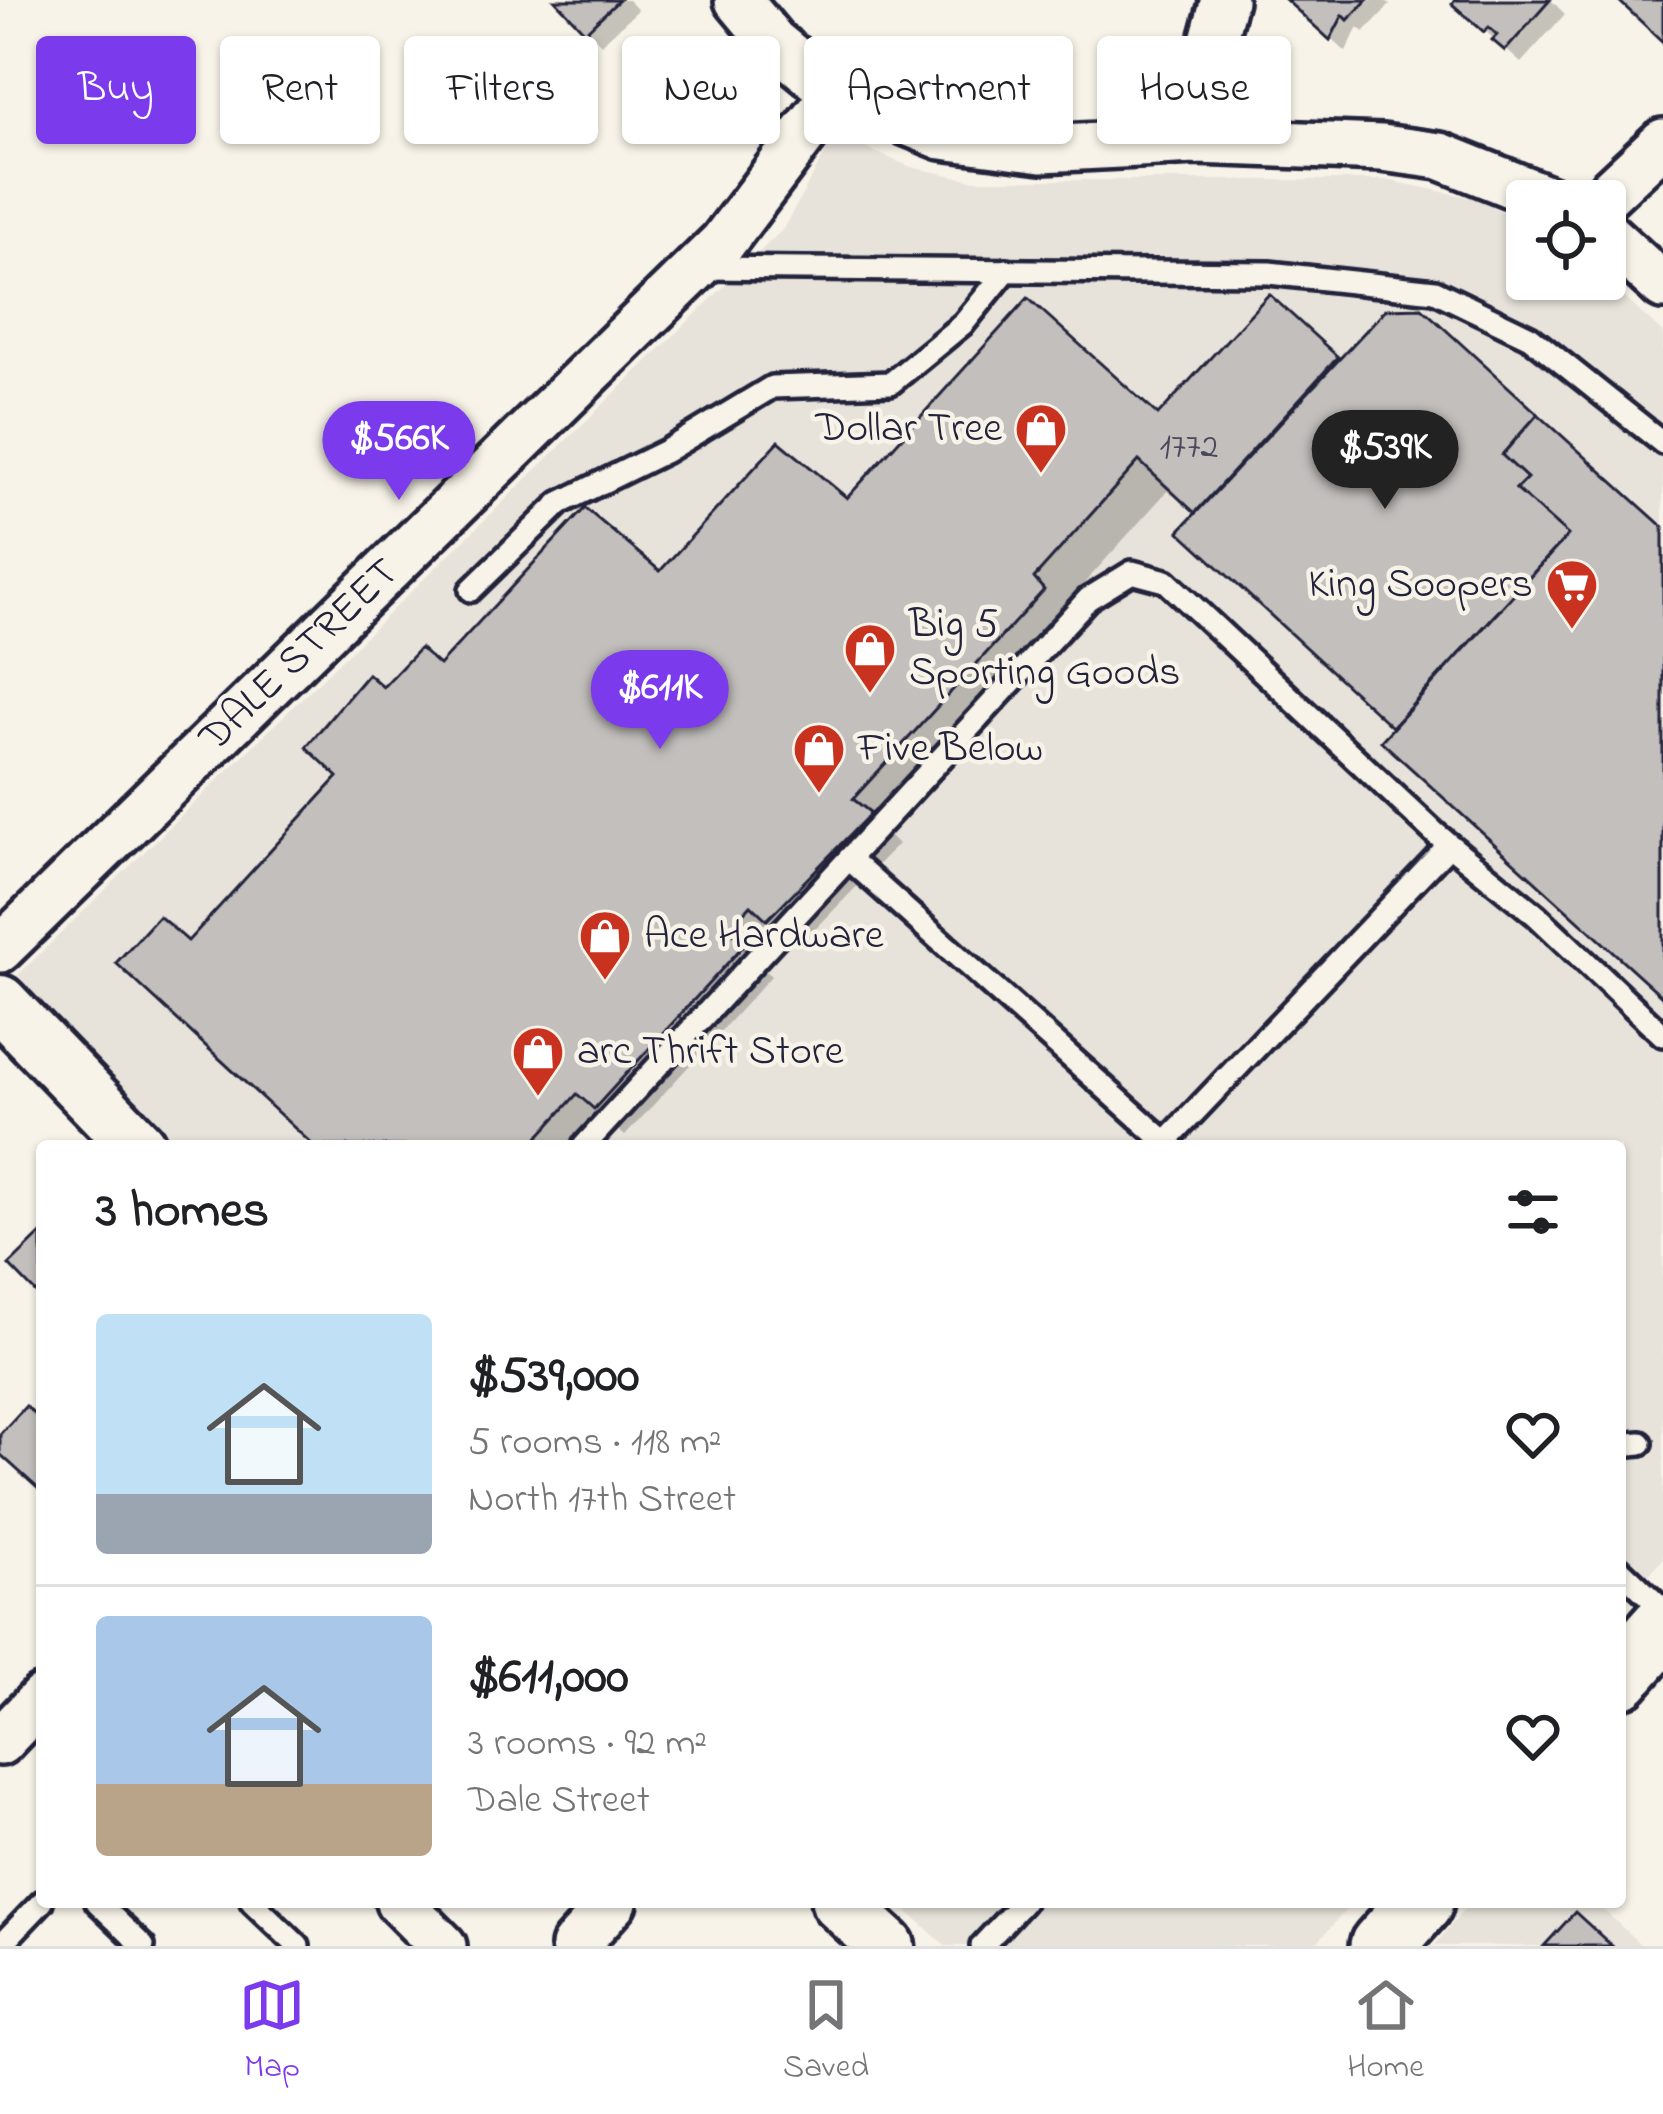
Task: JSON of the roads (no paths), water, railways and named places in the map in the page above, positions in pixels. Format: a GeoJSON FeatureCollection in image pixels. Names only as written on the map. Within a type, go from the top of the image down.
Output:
{"type":"FeatureCollection","features":[{"type":"Feature","properties":{"kind":"main road"},"geometry":{"type":"LineString","coordinates":[[1626,1669],[1663,1627]]}},
{"type":"Feature","properties":{"kind":"main road"},"geometry":{"type":"LineString","coordinates":[[1382,1946],[1416,1908]]}},
{"type":"Feature","properties":{"kind":"street"},"geometry":{"type":"LineString","coordinates":[[738,0],[773,43],[804,68]]}},
{"type":"Feature","properties":{"kind":"street"},"geometry":{"type":"LineString","coordinates":[[1214,36],[1224,0]]}},
{"type":"Feature","properties":{"kind":"street","name":"DALE STREET"},"geometry":{"type":"LineString","coordinates":[[0,949],[697,268],[804,135]]}},
{"type":"Feature","properties":{"kind":"street"},"geometry":{"type":"LineString","coordinates":[[1622,180],[1663,142]]}},
{"type":"Feature","properties":{"kind":"street"},"geometry":{"type":"LineString","coordinates":[[1004,144],[1042,149],[1138,144]]}},
{"type":"Feature","properties":{"kind":"street"},"geometry":{"type":"LineString","coordinates":[[1245,144],[1440,156],[1506,182]]}},
{"type":"Feature","properties":{"kind":"street"},"geometry":{"type":"LineString","coordinates":[[1626,252],[1663,286]]}},
{"type":"Feature","properties":{"kind":"street"},"geometry":{"type":"LineString","coordinates":[[0,1003],[132,1140]]}},
{"type":"Feature","properties":{"kind":"street"},"geometry":{"type":"LineString","coordinates":[[405,1908],[443,1946]]}},
{"type":"Feature","properties":{"kind":"street"},"geometry":{"type":"LineString","coordinates":[[574,1946],[609,1908]]}},
{"type":"Feature","properties":{"kind":"street"},"geometry":{"type":"LineString","coordinates":[[846,1908],[887,1946]]}},
{"type":"Feature","properties":{"kind":"lane"},"geometry":{"type":"LineString","coordinates":[[697,268],[1269,273],[1435,291],[1530,338],[1663,443]]}},
{"type":"Feature","properties":{"kind":"lane"},"geometry":{"type":"LineString","coordinates":[[471,590],[560,503],[666,451],[772,387],[891,383],[964,323],[1007,270]]}},
{"type":"Feature","properties":{"kind":"lane"},"geometry":{"type":"LineString","coordinates":[[590,1140],[1088,599],[1132,572],[1166,581],[1449,845],[1536,915],[1663,1035]]}},
{"type":"Feature","properties":{"kind":"lane"},"geometry":{"type":"LineString","coordinates":[[1171,1140],[1449,845]]}},
{"type":"Feature","properties":{"kind":"lane"},"geometry":{"type":"LineString","coordinates":[[849,859],[1160,1140]]}},
{"type":"Feature","properties":{"kind":"lane"},"geometry":{"type":"LineString","coordinates":[[1626,1575],[1663,1610]]}},
{"type":"Feature","properties":{"kind":"lane"},"geometry":{"type":"LineString","coordinates":[[0,1946],[36,1908]]}},
{"type":"Feature","properties":{"kind":"lane"},"geometry":{"type":"LineString","coordinates":[[103,1908],[143,1946]]}},
{"type":"Feature","properties":{"kind":"lane"},"geometry":{"type":"LineString","coordinates":[[258,1908],[298,1946]]}},
{"type":"Feature","properties":{"kind":"lane"},"geometry":{"type":"LineString","coordinates":[[982,1946],[1017,1908]]}},
{"type":"Feature","properties":{"kind":"place","name":"Dollar Tree"},"geometry":{"type":"Point","coordinates":[1041,475]}},
{"type":"Feature","properties":{"kind":"place","name":"King Soopers"},"geometry":{"type":"Point","coordinates":[1572,631]}},
{"type":"Feature","properties":{"kind":"place","name":"Big 5 Sporting Goods"},"geometry":{"type":"Point","coordinates":[870,695]}},
{"type":"Feature","properties":{"kind":"place","name":"Five Below"},"geometry":{"type":"Point","coordinates":[819,795]}},
{"type":"Feature","properties":{"kind":"place","name":"Ace Hardware"},"geometry":{"type":"Point","coordinates":[605,982]}},
{"type":"Feature","properties":{"kind":"place","name":"arc Thrift Store"},"geometry":{"type":"Point","coordinates":[538,1098]}}]}
